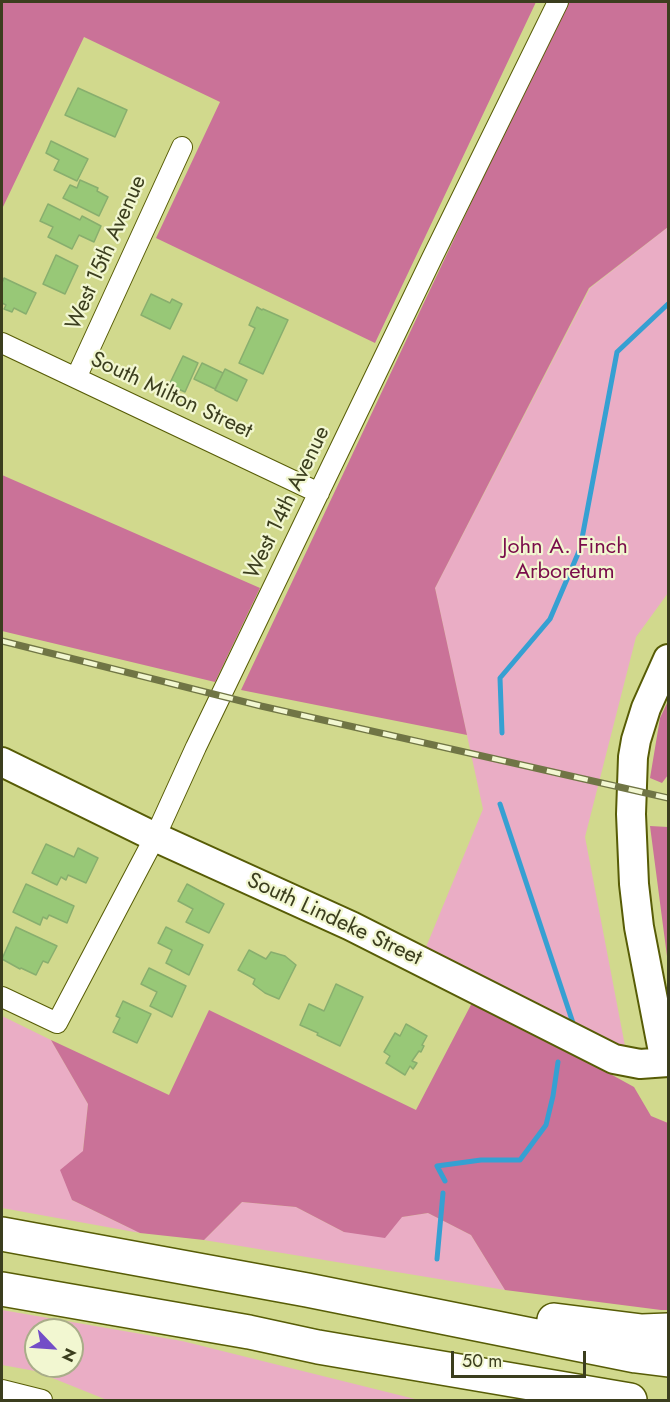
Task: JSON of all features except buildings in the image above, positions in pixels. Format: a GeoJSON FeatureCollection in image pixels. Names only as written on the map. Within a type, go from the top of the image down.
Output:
{"type":"FeatureCollection","features":[{"type":"Feature","properties":{"kind":"highway"},"geometry":{"type":"LineString","coordinates":[[2,1234],[308,1290],[636,1356],[669,1360]]}},
{"type":"Feature","properties":{"kind":"highway"},"geometry":{"type":"LineString","coordinates":[[2,1289],[630,1401]]}},
{"type":"Feature","properties":{"kind":"highway"},"geometry":{"type":"LineString","coordinates":[[308,1290],[642,1331],[669,1330]]}},
{"type":"Feature","properties":{"kind":"highway"},"geometry":{"type":"LineString","coordinates":[[318,1347],[513,1401]]}},
{"type":"Feature","properties":{"kind":"street","name":"West 14th Avenue"},"geometry":{"type":"LineString","coordinates":[[2,997],[57,1023],[155,837],[196,747],[432,258],[558,2]]}},
{"type":"Feature","properties":{"kind":"street","name":"West 15th Avenue"},"geometry":{"type":"LineString","coordinates":[[76,378],[182,147]]}},
{"type":"Feature","properties":{"kind":"street","name":"South Milton Street"},"geometry":{"type":"LineString","coordinates":[[2,343],[320,493]]}},
{"type":"Feature","properties":{"kind":"street"},"geometry":{"type":"LineString","coordinates":[[668,1068],[639,927],[634,884],[631,814],[633,757],[636,740],[646,708],[669,659]]}},
{"type":"Feature","properties":{"kind":"street","name":"South Lindeke Street"},"geometry":{"type":"LineString","coordinates":[[2,762],[155,837],[361,931],[614,1059],[668,1068]]}},
{"type":"Feature","properties":{"kind":"street"},"geometry":{"type":"LineString","coordinates":[[2,1390],[42,1401]]}},
{"type":"Feature","properties":{"kind":"green space","name":"John A. Finch Arboretum"},"geometry":{"type":"Polygon","coordinates":[[[668,227],[668,593],[636,637],[585,837],[625,1046],[534,1016],[424,952],[483,809],[435,588],[590,288],[668,227]]]}},
{"type":"Feature","properties":{"kind":"green space"},"geometry":{"type":"Polygon","coordinates":[[[2,1016],[51,1040],[88,1104],[83,1151],[72,1200],[140,1233],[2,1208],[2,1016]]]}},
{"type":"Feature","properties":{"kind":"green space"},"geometry":{"type":"Polygon","coordinates":[[[242,1202],[296,1207],[344,1232],[402,1217],[428,1213],[471,1235],[505,1290],[204,1240],[242,1202]]]}},
{"type":"Feature","properties":{"kind":"green space"},"geometry":{"type":"Polygon","coordinates":[[[2,1310],[48,1318],[24,1318],[24,1369],[2,1365],[2,1310]]]}},
{"type":"Feature","properties":{"kind":"green space"},"geometry":{"type":"Polygon","coordinates":[[[84,1324],[182,1341],[419,1400],[107,1400],[52,1378],[84,1378],[84,1324]]]}},
{"type":"Feature","properties":{"kind":"shaded area"},"geometry":{"type":"Polygon","coordinates":[[[2,2],[536,2],[375,343],[156,238],[220,102],[84,37],[2,209],[2,2]]]}},
{"type":"Feature","properties":{"kind":"shaded area"},"geometry":{"type":"Polygon","coordinates":[[[566,2],[668,2],[668,227],[589,288],[435,588],[467,735],[241,690],[566,2]]]}},
{"type":"Feature","properties":{"kind":"shaded area"},"geometry":{"type":"Polygon","coordinates":[[[2,475],[260,588],[215,682],[2,631],[2,475]]]}},
{"type":"Feature","properties":{"kind":"shaded area"},"geometry":{"type":"Polygon","coordinates":[[[668,701],[668,775],[662,783],[650,778],[660,718],[668,701]]]}},
{"type":"Feature","properties":{"kind":"shaded area"},"geometry":{"type":"Polygon","coordinates":[[[650,826],[668,827],[668,964],[650,826]]]}},
{"type":"Feature","properties":{"kind":"shaded area"},"geometry":{"type":"Polygon","coordinates":[[[474,999],[634,1087],[651,1116],[668,1123],[668,1310],[505,1290],[471,1235],[428,1213],[402,1217],[385,1238],[344,1232],[296,1207],[242,1202],[204,1240],[140,1233],[72,1200],[60,1170],[83,1151],[88,1104],[51,1040],[169,1095],[209,1010],[416,1110],[474,999]]]}},
{"type":"Feature","properties":{"kind":"waterway"},"geometry":{"type":"LineString","coordinates":[[502,733],[500,678],[550,619],[580,549],[617,352],[668,304]]}},
{"type":"Feature","properties":{"kind":"waterway"},"geometry":{"type":"LineString","coordinates":[[500,804],[573,1023]]}},
{"type":"Feature","properties":{"kind":"waterway"},"geometry":{"type":"LineString","coordinates":[[445,1181],[437,1166],[481,1160],[520,1160],[546,1125],[558,1062]]}},
{"type":"Feature","properties":{"kind":"waterway"},"geometry":{"type":"LineString","coordinates":[[437,1259],[443,1193]]}},
{"type":"Feature","properties":{"kind":"railway"},"geometry":{"type":"LineString","coordinates":[[2,641],[261,706],[668,798]]}}]}
